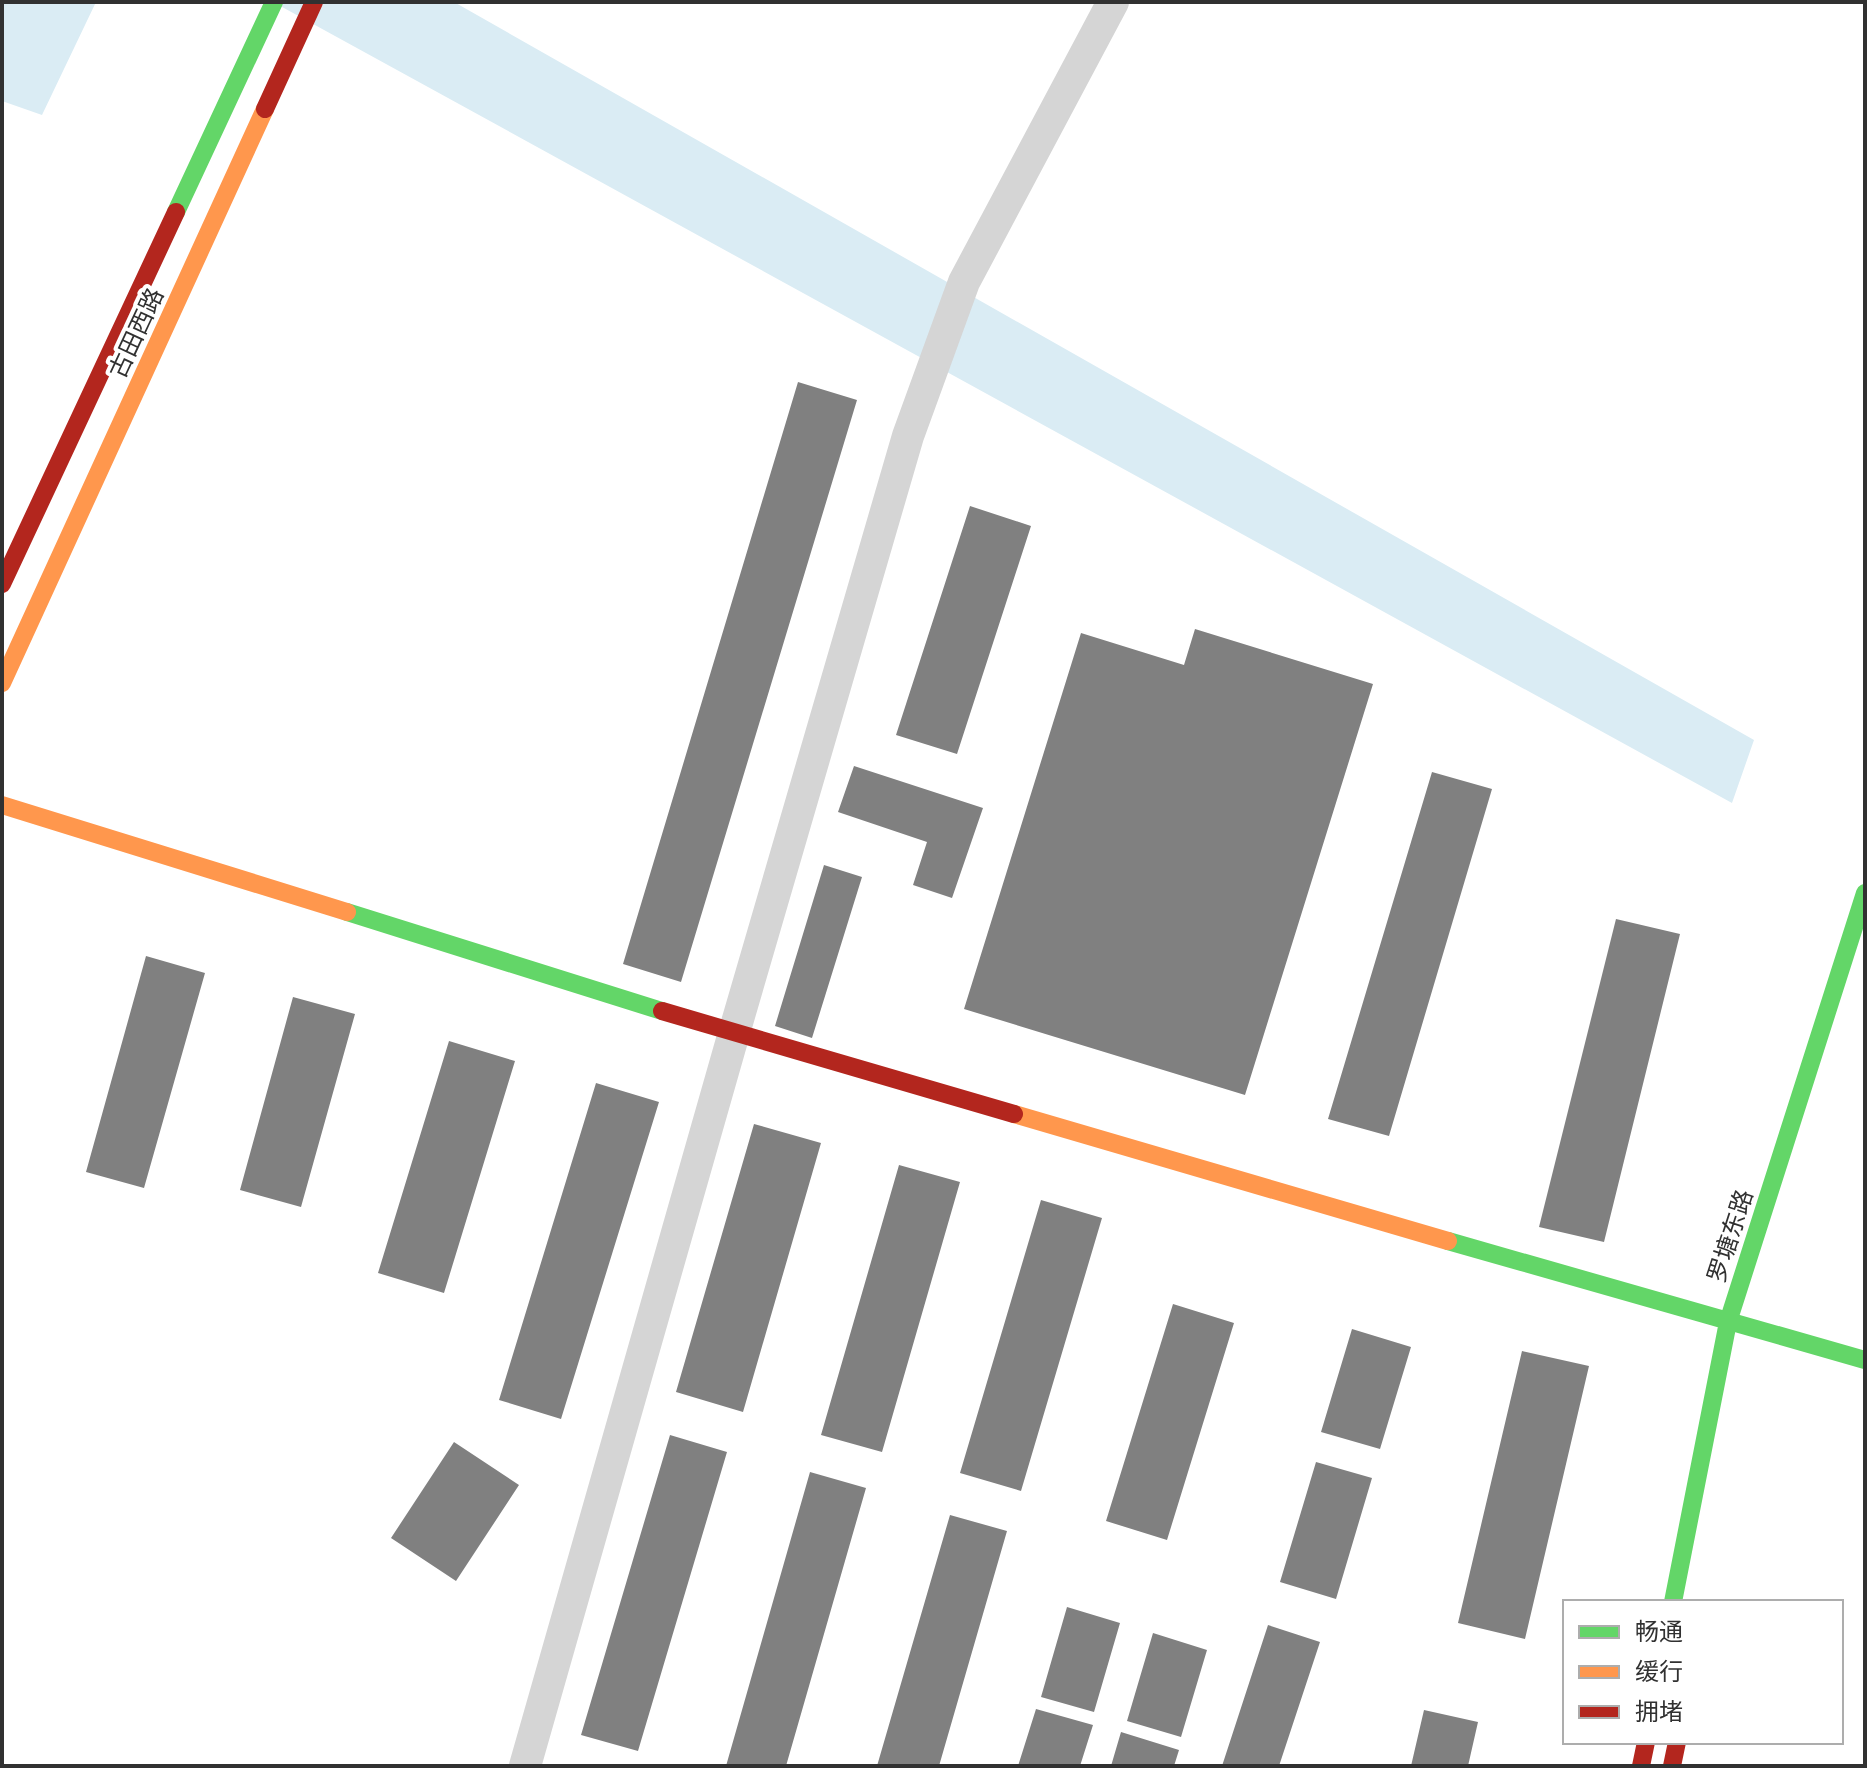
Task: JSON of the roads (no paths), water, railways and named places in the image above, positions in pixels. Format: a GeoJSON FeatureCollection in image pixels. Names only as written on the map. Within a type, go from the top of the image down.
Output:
{"type":"FeatureCollection","features":[{"type":"Feature","properties":{"kind":"street","name":"古田西路"},"geometry":{"type":"LineString","coordinates":[[2,584],[274,2]]}},
{"type":"Feature","properties":{"kind":"street","name":"古田西路"},"geometry":{"type":"LineString","coordinates":[[2,683],[314,2]]}},
{"type":"Feature","properties":{"kind":"street"},"geometry":{"type":"LineString","coordinates":[[525,1766],[908,436],[964,282],[1113,2]]}},
{"type":"Feature","properties":{"kind":"street"},"geometry":{"type":"LineString","coordinates":[[2,805],[734,1033],[1865,1360]]}},
{"type":"Feature","properties":{"kind":"street","name":"罗塘东路"},"geometry":{"type":"LineString","coordinates":[[1673,1600],[1728,1322],[1865,893]]}},
{"type":"Feature","properties":{"kind":"street"},"geometry":{"type":"LineString","coordinates":[[1641,1766],[1646,1744]]}},
{"type":"Feature","properties":{"kind":"street"},"geometry":{"type":"LineString","coordinates":[[1672,1766],[1677,1744]]}}]}
